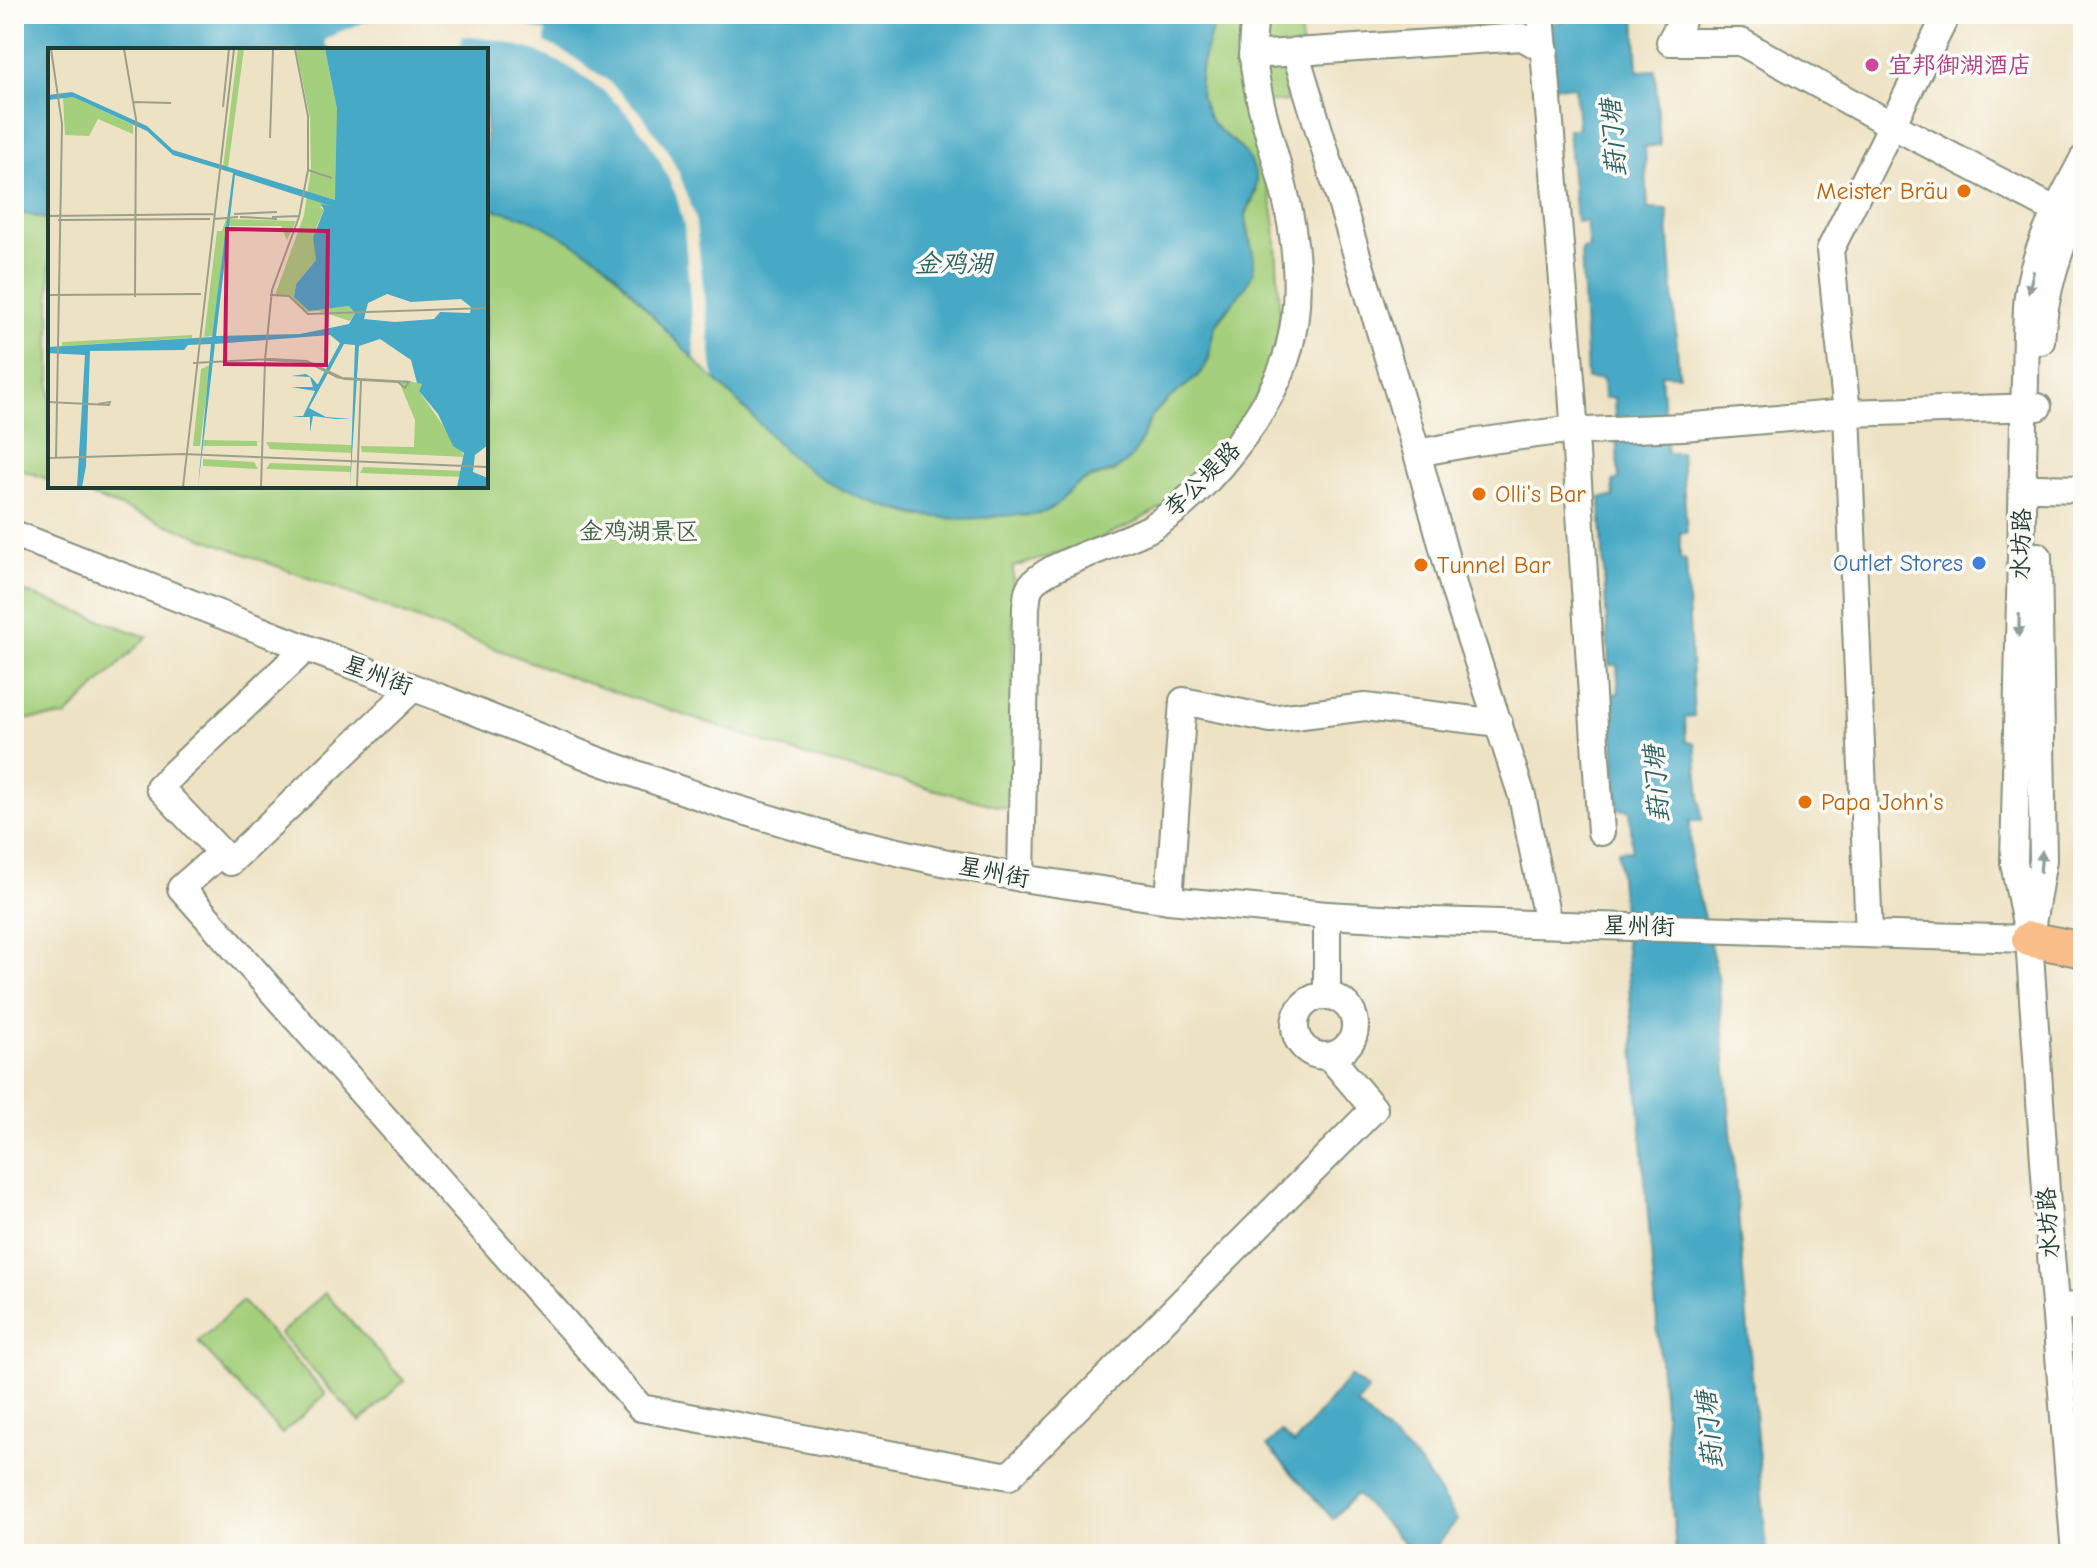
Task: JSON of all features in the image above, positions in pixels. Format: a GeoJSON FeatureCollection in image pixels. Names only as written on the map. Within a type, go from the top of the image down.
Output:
{"type":"FeatureCollection","features":[{"type":"Feature","properties":{"kind":"main road","name":"星州街"},"geometry":{"type":"LineString","coordinates":[[2029,939],[2083,928]]}},
{"type":"Feature","properties":{"kind":"main road","name":"星州街"},"geometry":{"type":"LineString","coordinates":[[2029,939],[2083,950]]}},
{"type":"Feature","properties":{"kind":"street","name":"李公堤路"},"geometry":{"type":"LineString","coordinates":[[1021,878],[1026,607],[1029,587],[1046,571],[1151,528],[1187,498],[1249,431],[1280,376],[1289,349],[1296,290],[1291,226],[1283,184],[1262,113],[1252,55],[1255,14]]}},
{"type":"Feature","properties":{"kind":"street"},"geometry":{"type":"LineString","coordinates":[[1541,14],[1572,391],[1580,430],[1577,470],[1601,832]]}},
{"type":"Feature","properties":{"kind":"street"},"geometry":{"type":"LineString","coordinates":[[1685,14],[1670,42],[1741,42],[1892,125],[2070,209]]}},
{"type":"Feature","properties":{"kind":"street"},"geometry":{"type":"LineString","coordinates":[[1869,934],[1847,413],[1830,250],[1947,14]]}},
{"type":"Feature","properties":{"kind":"street"},"geometry":{"type":"LineString","coordinates":[[1252,55],[1522,37],[1545,50]]}},
{"type":"Feature","properties":{"kind":"street"},"geometry":{"type":"LineString","coordinates":[[1295,51],[1417,453],[1455,592],[1522,796],[1548,924]]}},
{"type":"Feature","properties":{"kind":"street","name":"水坊路"},"geometry":{"type":"LineString","coordinates":[[2075,1554],[2071,1346],[2055,1307],[2029,939],[2014,863],[2031,407],[2048,296],[2083,159]]}},
{"type":"Feature","properties":{"kind":"street"},"geometry":{"type":"LineString","coordinates":[[1417,453],[1477,442],[1580,430],[1683,427],[1847,413],[2031,407]]}},
{"type":"Feature","properties":{"kind":"street","name":"水坊路"},"geometry":{"type":"LineString","coordinates":[[2029,939],[2043,860],[2037,488],[2031,407]]}},
{"type":"Feature","properties":{"kind":"street"},"geometry":{"type":"LineString","coordinates":[[2037,488],[2083,489]]}},
{"type":"Feature","properties":{"kind":"street","name":"星州街"},"geometry":{"type":"LineString","coordinates":[[14,534],[599,761],[727,806],[832,837],[1021,878],[1169,900],[1327,915],[2029,939]]}},
{"type":"Feature","properties":{"kind":"street"},"geometry":{"type":"LineString","coordinates":[[306,648],[159,787],[230,862],[413,688]]}},
{"type":"Feature","properties":{"kind":"street"},"geometry":{"type":"LineString","coordinates":[[1169,900],[1183,701],[1271,719],[1365,707],[1499,723]]}},
{"type":"Feature","properties":{"kind":"street"},"geometry":{"type":"LineString","coordinates":[[221,853],[181,888],[641,1408],[1009,1476],[1374,1109],[1329,1056]]}},
{"type":"Feature","properties":{"kind":"street"},"geometry":{"type":"LineString","coordinates":[[1327,915],[1327,995]]}},
{"type":"Feature","properties":{"kind":"street"},"geometry":{"type":"LineString","coordinates":[[1327,995],[1345,1003],[1355,1020],[1352,1040],[1338,1053],[1329,1056],[1309,1052],[1296,1036],[1296,1016],[1308,1000],[1317,996],[1327,995]]}},
{"type":"Feature","properties":{"kind":"street"},"geometry":{"type":"LineString","coordinates":[[2055,1307],[2083,1306]]}},
{"type":"Feature","properties":{"kind":"green space","name":"金鸡湖景区"},"geometry":{"type":"Polygon","coordinates":[[[1215,14],[1300,14],[1302,51],[1284,52],[1287,101],[1244,104],[1271,199],[1275,227],[1280,316],[1276,347],[1256,398],[1214,459],[1164,506],[1080,547],[1013,567],[1012,810],[810,757],[581,681],[70,488],[488,488],[488,205],[490,209],[542,223],[602,260],[665,329],[798,462],[841,489],[918,516],[1025,516],[1051,509],[1075,485],[1114,472],[1138,448],[1152,416],[1202,372],[1209,360],[1215,327],[1249,279],[1254,264],[1246,215],[1257,191],[1244,153],[1213,125],[1205,110],[1200,77],[1215,14]]]}},
{"type":"Feature","properties":{"kind":"green space"},"geometry":{"type":"Polygon","coordinates":[[[14,211],[48,220],[48,479],[14,467],[14,211]]]}},
{"type":"Feature","properties":{"kind":"green space"},"geometry":{"type":"Polygon","coordinates":[[[14,588],[147,637],[65,717],[14,720],[14,588]]]}},
{"type":"Feature","properties":{"kind":"green space"},"geometry":{"type":"Polygon","coordinates":[[[325,1293],[404,1381],[360,1422],[280,1334],[325,1293]]]}},
{"type":"Feature","properties":{"kind":"green space"},"geometry":{"type":"Polygon","coordinates":[[[242,1301],[326,1394],[282,1434],[198,1342],[242,1301]]]}},
{"type":"Feature","properties":{"kind":"water","name":"金鸡湖"},"geometry":{"type":"Polygon","coordinates":[[[14,14],[1215,14],[1200,73],[1201,95],[1212,122],[1246,154],[1257,182],[1246,221],[1253,254],[1252,274],[1216,325],[1204,368],[1157,410],[1125,463],[1083,481],[1042,513],[973,519],[919,515],[892,508],[866,500],[819,477],[780,446],[672,337],[605,263],[536,222],[490,209],[488,48],[48,48],[48,220],[14,211],[14,14]]]}},
{"type":"Feature","properties":{"kind":"water","name":"葑门塘"},"geometry":{"type":"Polygon","coordinates":[[[1562,14],[1635,14],[1638,71],[1655,70],[1660,145],[1645,147],[1648,209],[1667,210],[1679,375],[1661,374],[1667,453],[1681,453],[1687,533],[1680,533],[1680,559],[1686,560],[1694,716],[1685,717],[1686,742],[1695,743],[1702,821],[1690,821],[1691,864],[1718,977],[1767,1554],[1676,1554],[1618,851],[1632,850],[1630,810],[1618,809],[1611,694],[1619,693],[1617,665],[1609,665],[1600,498],[1614,497],[1613,481],[1619,480],[1614,398],[1604,398],[1603,379],[1587,379],[1581,249],[1589,248],[1586,221],[1576,222],[1568,129],[1578,129],[1575,87],[1554,86],[1550,23],[1563,22],[1562,14]]]}},
{"type":"Feature","properties":{"kind":"water"},"geometry":{"type":"Polygon","coordinates":[[[1350,1376],[1368,1390],[1357,1404],[1421,1465],[1457,1520],[1430,1554],[1415,1554],[1356,1494],[1333,1519],[1267,1446],[1281,1432],[1294,1444],[1350,1376]]]}},
{"type":"Feature","properties":{"kind":"pier"},"geometry":{"type":"Polygon","coordinates":[[[407,14],[469,14],[512,21],[546,32],[545,42],[607,80],[640,112],[666,148],[695,217],[714,379],[695,359],[684,225],[676,195],[646,137],[622,108],[566,65],[533,50],[498,40],[462,36],[460,45],[434,48],[329,48],[324,41],[370,20],[407,14]]]}},
{"type":"Feature","properties":{"kind":"place","name":"宜邦御湖酒店"},"geometry":{"type":"Point","coordinates":[1872,65]}},
{"type":"Feature","properties":{"kind":"place","name":"Meister Bräu"},"geometry":{"type":"Point","coordinates":[1964,191]}},
{"type":"Feature","properties":{"kind":"place","name":"Olli's Bar"},"geometry":{"type":"Point","coordinates":[1479,494]}},
{"type":"Feature","properties":{"kind":"place","name":"Outlet Stores"},"geometry":{"type":"Point","coordinates":[1979,563]}},
{"type":"Feature","properties":{"kind":"place","name":"Tunnel Bar"},"geometry":{"type":"Point","coordinates":[1421,565]}},
{"type":"Feature","properties":{"kind":"place","name":"Papa John's"},"geometry":{"type":"Point","coordinates":[1805,802]}}]}
